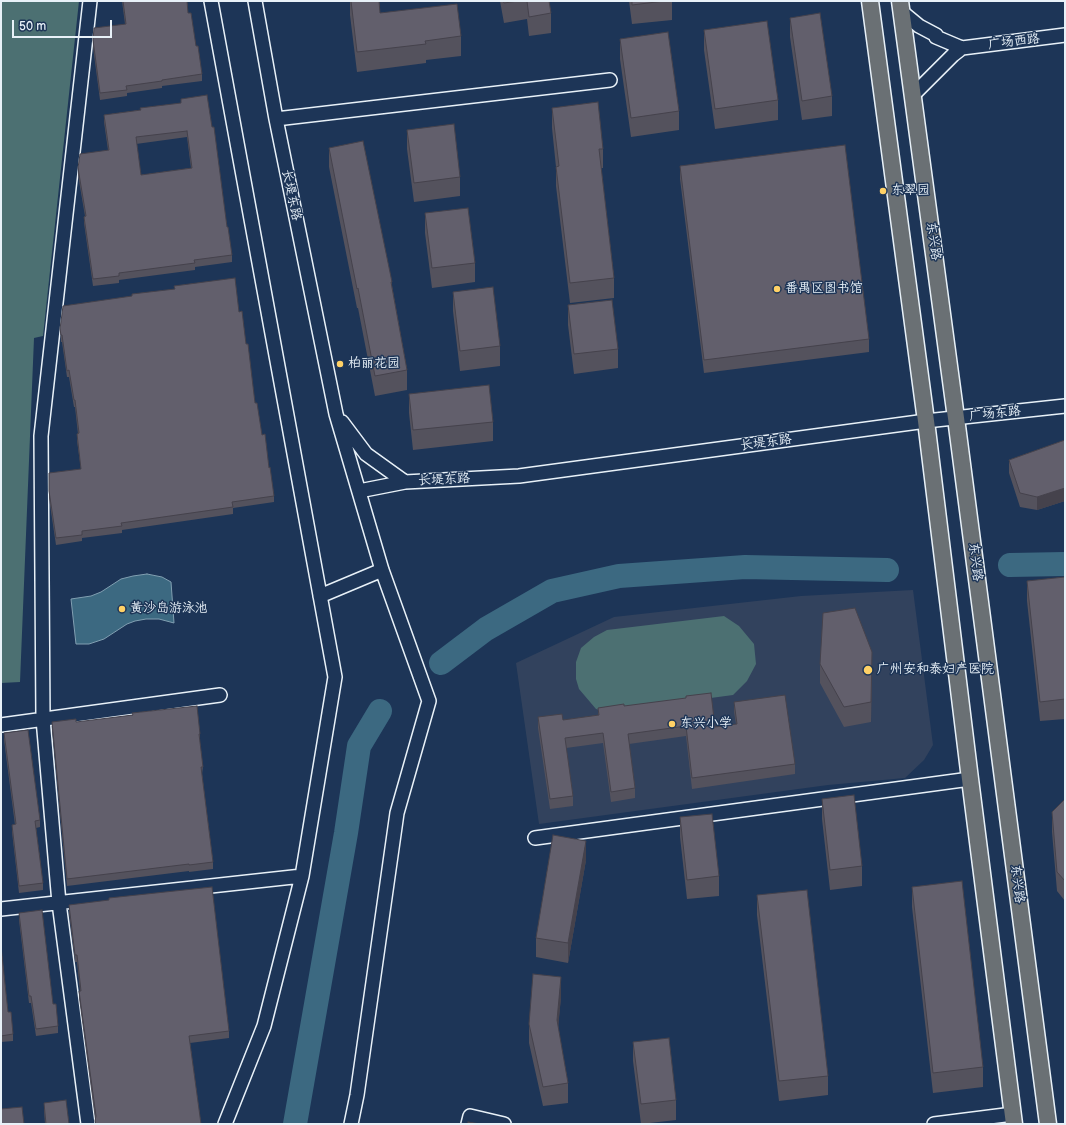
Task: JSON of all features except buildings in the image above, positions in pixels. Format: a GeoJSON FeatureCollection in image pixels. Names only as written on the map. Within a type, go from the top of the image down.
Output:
{"type":"FeatureCollection","features":[{"type":"Feature","properties":{"kind":"main road"},"geometry":{"type":"LineString","coordinates":[[870,1],[926,421],[1014,1119]]}},
{"type":"Feature","properties":{"kind":"main road","name":"东兴路"},"geometry":{"type":"LineString","coordinates":[[901,6],[1048,1124]]}},
{"type":"Feature","properties":{"kind":"street"},"geometry":{"type":"LineString","coordinates":[[88,1124],[60,903],[43,719],[42,436],[90,1]]}},
{"type":"Feature","properties":{"kind":"street"},"geometry":{"type":"LineString","coordinates":[[211,1],[335,677],[302,876],[264,1026],[225,1124]]}},
{"type":"Feature","properties":{"kind":"street","name":"长堤东路"},"geometry":{"type":"LineString","coordinates":[[255,1],[276,119],[336,414],[366,454],[405,482],[519,476],[926,421]]}},
{"type":"Feature","properties":{"kind":"street"},"geometry":{"type":"LineString","coordinates":[[901,6],[919,26],[936,35],[936,37],[962,48],[913,95]]}},
{"type":"Feature","properties":{"kind":"street","name":"广场西路"},"geometry":{"type":"LineString","coordinates":[[962,48],[1065,35]]}},
{"type":"Feature","properties":{"kind":"street"},"geometry":{"type":"LineString","coordinates":[[276,119],[610,80]]}},
{"type":"Feature","properties":{"kind":"street","name":"广场东路"},"geometry":{"type":"LineString","coordinates":[[926,421],[1065,406]]}},
{"type":"Feature","properties":{"kind":"street"},"geometry":{"type":"LineString","coordinates":[[336,414],[382,570],[429,701],[397,813],[357,1095],[351,1124]]}},
{"type":"Feature","properties":{"kind":"street"},"geometry":{"type":"LineString","coordinates":[[359,491],[405,482]]}},
{"type":"Feature","properties":{"kind":"street"},"geometry":{"type":"LineString","coordinates":[[320,596],[382,570]]}},
{"type":"Feature","properties":{"kind":"street"},"geometry":{"type":"LineString","coordinates":[[1,725],[220,695]]}},
{"type":"Feature","properties":{"kind":"street"},"geometry":{"type":"LineString","coordinates":[[535,838],[970,779]]}},
{"type":"Feature","properties":{"kind":"street"},"geometry":{"type":"LineString","coordinates":[[1,909],[302,876]]}},
{"type":"Feature","properties":{"kind":"street"},"geometry":{"type":"LineString","coordinates":[[934,1124],[1014,1119]]}},
{"type":"Feature","properties":{"kind":"street"},"geometry":{"type":"LineString","coordinates":[[469,1120],[504,1124]]}},
{"type":"Feature","properties":{"kind":"shaded area","name":"黄沙岛游泳池"},"geometry":{"type":"Polygon","coordinates":[[[147,574],[162,577],[171,582],[174,623],[159,619],[135,621],[127,624],[104,639],[89,644],[76,644],[71,599],[91,596],[101,592],[121,579],[147,574]]]}},
{"type":"Feature","properties":{"kind":"shaded area","name":"东兴小学"},"geometry":{"type":"Polygon","coordinates":[[[913,590],[933,745],[924,760],[905,778],[828,785],[539,824],[516,663],[614,617],[801,596],[913,590]]]}},
{"type":"Feature","properties":{"kind":"green space"},"geometry":{"type":"Polygon","coordinates":[[[1,1],[79,1],[43,336],[34,338],[20,682],[1,683],[1,1]]]}},
{"type":"Feature","properties":{"kind":"green space"},"geometry":{"type":"Polygon","coordinates":[[[724,616],[739,626],[754,644],[756,664],[747,681],[733,695],[607,712],[596,709],[579,689],[576,679],[576,662],[581,648],[594,637],[607,630],[724,616]]]}},
{"type":"Feature","properties":{"kind":"waterway"},"geometry":{"type":"LineString","coordinates":[[1010,565],[1065,564]]}},
{"type":"Feature","properties":{"kind":"waterway"},"geometry":{"type":"LineString","coordinates":[[441,663],[486,629],[552,591],[619,576],[745,567],[887,570]]}},
{"type":"Feature","properties":{"kind":"waterway"},"geometry":{"type":"LineString","coordinates":[[295,1124],[346,833],[359,746],[380,711]]}},
{"type":"Feature","properties":{"kind":"place","name":"东翠园"},"geometry":{"type":"Point","coordinates":[883,191]}},
{"type":"Feature","properties":{"kind":"place","name":"番禺区图书馆"},"geometry":{"type":"Point","coordinates":[777,289]}},
{"type":"Feature","properties":{"kind":"place","name":"柏丽花园"},"geometry":{"type":"Point","coordinates":[340,364]}},
{"type":"Feature","properties":{"kind":"place","name":"黄沙岛游泳池"},"geometry":{"type":"Point","coordinates":[122,609]}},
{"type":"Feature","properties":{"kind":"place","name":"广州安和泰妇产医院"},"geometry":{"type":"Point","coordinates":[868,670]}},
{"type":"Feature","properties":{"kind":"place","name":"东兴小学"},"geometry":{"type":"Point","coordinates":[672,724]}}]}
